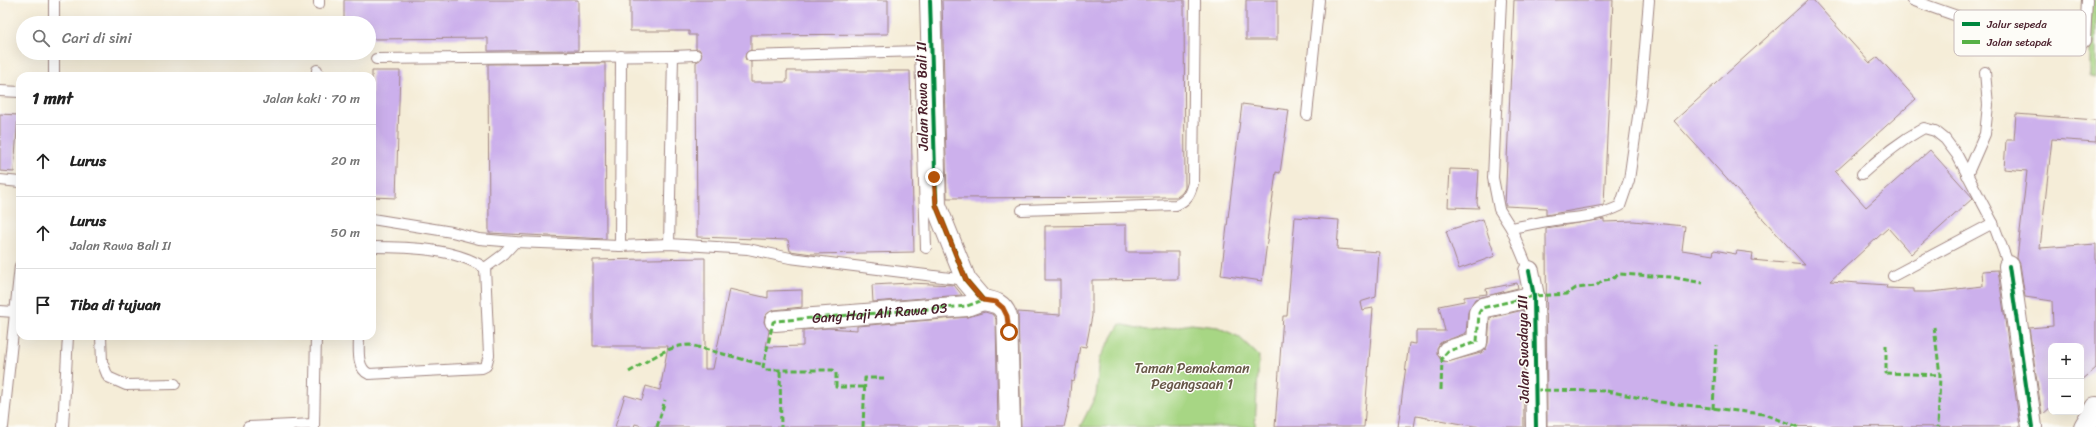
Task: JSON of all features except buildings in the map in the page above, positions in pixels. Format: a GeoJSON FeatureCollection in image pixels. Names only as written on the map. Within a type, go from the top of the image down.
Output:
{"type":"FeatureCollection","features":[{"type":"Feature","properties":{"kind":"main road"},"geometry":{"type":"LineString","coordinates":[[2085,427],[2096,408]]}},
{"type":"Feature","properties":{"kind":"street","name":"Jalan Rawa Bali II"},"geometry":{"type":"LineString","coordinates":[[930,0],[936,205],[966,280],[983,300]]}},
{"type":"Feature","properties":{"kind":"street"},"geometry":{"type":"LineString","coordinates":[[2009,266],[2032,427]]}},
{"type":"Feature","properties":{"kind":"street","name":"Jalan Swadaya III"},"geometry":{"type":"LineString","coordinates":[[1530,271],[1534,296],[1536,427]]}},
{"type":"Feature","properties":{"kind":"street"},"geometry":{"type":"LineString","coordinates":[[1448,351],[1477,342],[1478,313],[1482,308],[1534,296]]}},
{"type":"Feature","properties":{"kind":"street"},"geometry":{"type":"LineString","coordinates":[[983,300],[996,302],[1003,308],[1007,316],[1010,427]]}},
{"type":"Feature","properties":{"kind":"street","name":"Gang Haji Ali Rawa 03"},"geometry":{"type":"LineString","coordinates":[[775,321],[967,306],[983,300]]}},
{"type":"Feature","properties":{"kind":"lane"},"geometry":{"type":"LineString","coordinates":[[54,0],[54,16]]}},
{"type":"Feature","properties":{"kind":"lane"},"geometry":{"type":"LineString","coordinates":[[1022,210],[1176,204],[1185,201],[1190,195],[1193,183],[1195,0]]}},
{"type":"Feature","properties":{"kind":"lane"},"geometry":{"type":"LineString","coordinates":[[1307,116],[1319,0]]}},
{"type":"Feature","properties":{"kind":"lane","name":"Jalan Swadaya III"},"geometry":{"type":"LineString","coordinates":[[1500,0],[1493,178],[1499,209],[1510,228],[1530,271]]}},
{"type":"Feature","properties":{"kind":"lane"},"geometry":{"type":"LineString","coordinates":[[1510,228],[1553,220],[1588,217],[1606,213],[1620,206],[1629,180],[1640,102],[1649,0]]}},
{"type":"Feature","properties":{"kind":"lane"},"geometry":{"type":"LineString","coordinates":[[1912,0],[1954,14]]}},
{"type":"Feature","properties":{"kind":"lane"},"geometry":{"type":"LineString","coordinates":[[2086,42],[2087,0]]}},
{"type":"Feature","properties":{"kind":"lane"},"geometry":{"type":"LineString","coordinates":[[751,56],[920,51],[926,248]]}},
{"type":"Feature","properties":{"kind":"lane"},"geometry":{"type":"LineString","coordinates":[[376,59],[696,55]]}},
{"type":"Feature","properties":{"kind":"lane"},"geometry":{"type":"LineString","coordinates":[[620,246],[621,56]]}},
{"type":"Feature","properties":{"kind":"lane"},"geometry":{"type":"LineString","coordinates":[[669,244],[673,56]]}},
{"type":"Feature","properties":{"kind":"lane"},"geometry":{"type":"LineString","coordinates":[[54,60],[54,72]]}},
{"type":"Feature","properties":{"kind":"lane"},"geometry":{"type":"LineString","coordinates":[[1967,175],[1985,134],[1988,105],[1985,72]]}},
{"type":"Feature","properties":{"kind":"lane"},"geometry":{"type":"LineString","coordinates":[[0,91],[16,92]]}},
{"type":"Feature","properties":{"kind":"lane"},"geometry":{"type":"LineString","coordinates":[[1862,174],[1893,146],[1924,128],[1935,131],[1945,138],[1957,154],[1993,223],[2009,266]]}},
{"type":"Feature","properties":{"kind":"lane"},"geometry":{"type":"LineString","coordinates":[[0,180],[16,182]]}},
{"type":"Feature","properties":{"kind":"lane"},"geometry":{"type":"LineString","coordinates":[[376,220],[452,232],[480,239],[515,242],[620,246],[669,244],[748,249],[790,258],[966,280]]}},
{"type":"Feature","properties":{"kind":"lane"},"geometry":{"type":"LineString","coordinates":[[1893,276],[1993,223]]}},
{"type":"Feature","properties":{"kind":"lane"},"geometry":{"type":"LineString","coordinates":[[485,268],[504,254],[515,242]]}},
{"type":"Feature","properties":{"kind":"lane"},"geometry":{"type":"LineString","coordinates":[[376,247],[400,247],[465,257],[485,268]]}},
{"type":"Feature","properties":{"kind":"lane"},"geometry":{"type":"LineString","coordinates":[[359,340],[361,367],[364,372],[369,374],[482,368],[486,366],[489,355],[485,268]]}},
{"type":"Feature","properties":{"kind":"lane"},"geometry":{"type":"LineString","coordinates":[[3,427],[16,297]]}},
{"type":"Feature","properties":{"kind":"lane"},"geometry":{"type":"LineString","coordinates":[[0,311],[14,312]]}},
{"type":"Feature","properties":{"kind":"lane"},"geometry":{"type":"LineString","coordinates":[[62,427],[68,340]]}},
{"type":"Feature","properties":{"kind":"lane"},"geometry":{"type":"LineString","coordinates":[[101,340],[102,362],[108,377],[126,385],[175,384]]}},
{"type":"Feature","properties":{"kind":"lane"},"geometry":{"type":"LineString","coordinates":[[248,427],[314,426],[316,340]]}},
{"type":"Feature","properties":{"kind":"green space"},"geometry":{"type":"Polygon","coordinates":[[[2090,0],[2096,0],[2096,78],[2090,77],[2090,0]]]}},
{"type":"Feature","properties":{"kind":"green space","name":"Taman Pemakaman Pegangsaan 1"},"geometry":{"type":"Polygon","coordinates":[[[1120,324],[1151,331],[1191,324],[1218,327],[1239,337],[1259,356],[1255,427],[1080,427],[1096,395],[1100,358],[1120,324]]]}},
{"type":"Feature","properties":{"kind":"marked path"},"geometry":{"type":"LineString","coordinates":[[1441,390],[1442,358],[1448,351],[1477,342],[1479,313],[1482,308],[1534,296],[1567,294],[1576,288],[1596,286],[1603,280],[1612,279],[1619,274],[1671,277],[1703,283]]}},
{"type":"Feature","properties":{"kind":"marked path"},"geometry":{"type":"LineString","coordinates":[[864,387],[836,387],[836,372],[833,370],[764,370],[763,367],[773,322],[967,306],[983,300]]}},
{"type":"Feature","properties":{"kind":"marked path"},"geometry":{"type":"LineString","coordinates":[[1934,327],[1940,375],[1938,427]]}},
{"type":"Feature","properties":{"kind":"marked path"},"geometry":{"type":"LineString","coordinates":[[629,372],[666,351],[690,345],[764,365]]}},
{"type":"Feature","properties":{"kind":"marked path"},"geometry":{"type":"LineString","coordinates":[[1713,409],[1716,345]]}},
{"type":"Feature","properties":{"kind":"marked path"},"geometry":{"type":"LineString","coordinates":[[1886,345],[1886,373],[1940,375]]}},
{"type":"Feature","properties":{"kind":"marked path"},"geometry":{"type":"LineString","coordinates":[[780,371],[781,427]]}},
{"type":"Feature","properties":{"kind":"marked path"},"geometry":{"type":"LineString","coordinates":[[863,427],[865,378],[884,378]]}},
{"type":"Feature","properties":{"kind":"marked path"},"geometry":{"type":"LineString","coordinates":[[1535,390],[1607,391],[1660,402],[1763,414],[1799,427]]}},
{"type":"Feature","properties":{"kind":"marked path"},"geometry":{"type":"LineString","coordinates":[[657,427],[665,400]]}},
{"type":"Feature","properties":{"kind":"cycle path"},"geometry":{"type":"LineString","coordinates":[[930,0],[936,205],[966,280],[983,300]]}},
{"type":"Feature","properties":{"kind":"cycle path"},"geometry":{"type":"LineString","coordinates":[[2009,266],[2032,427]]}},
{"type":"Feature","properties":{"kind":"cycle path"},"geometry":{"type":"LineString","coordinates":[[1529,271],[1534,296],[1536,427]]}},
{"type":"Feature","properties":{"kind":"route"},"geometry":{"type":"LineString","coordinates":[[934,177],[936,205],[966,280],[983,300],[996,302],[1003,308],[1007,316],[1009,332]]}}]}
